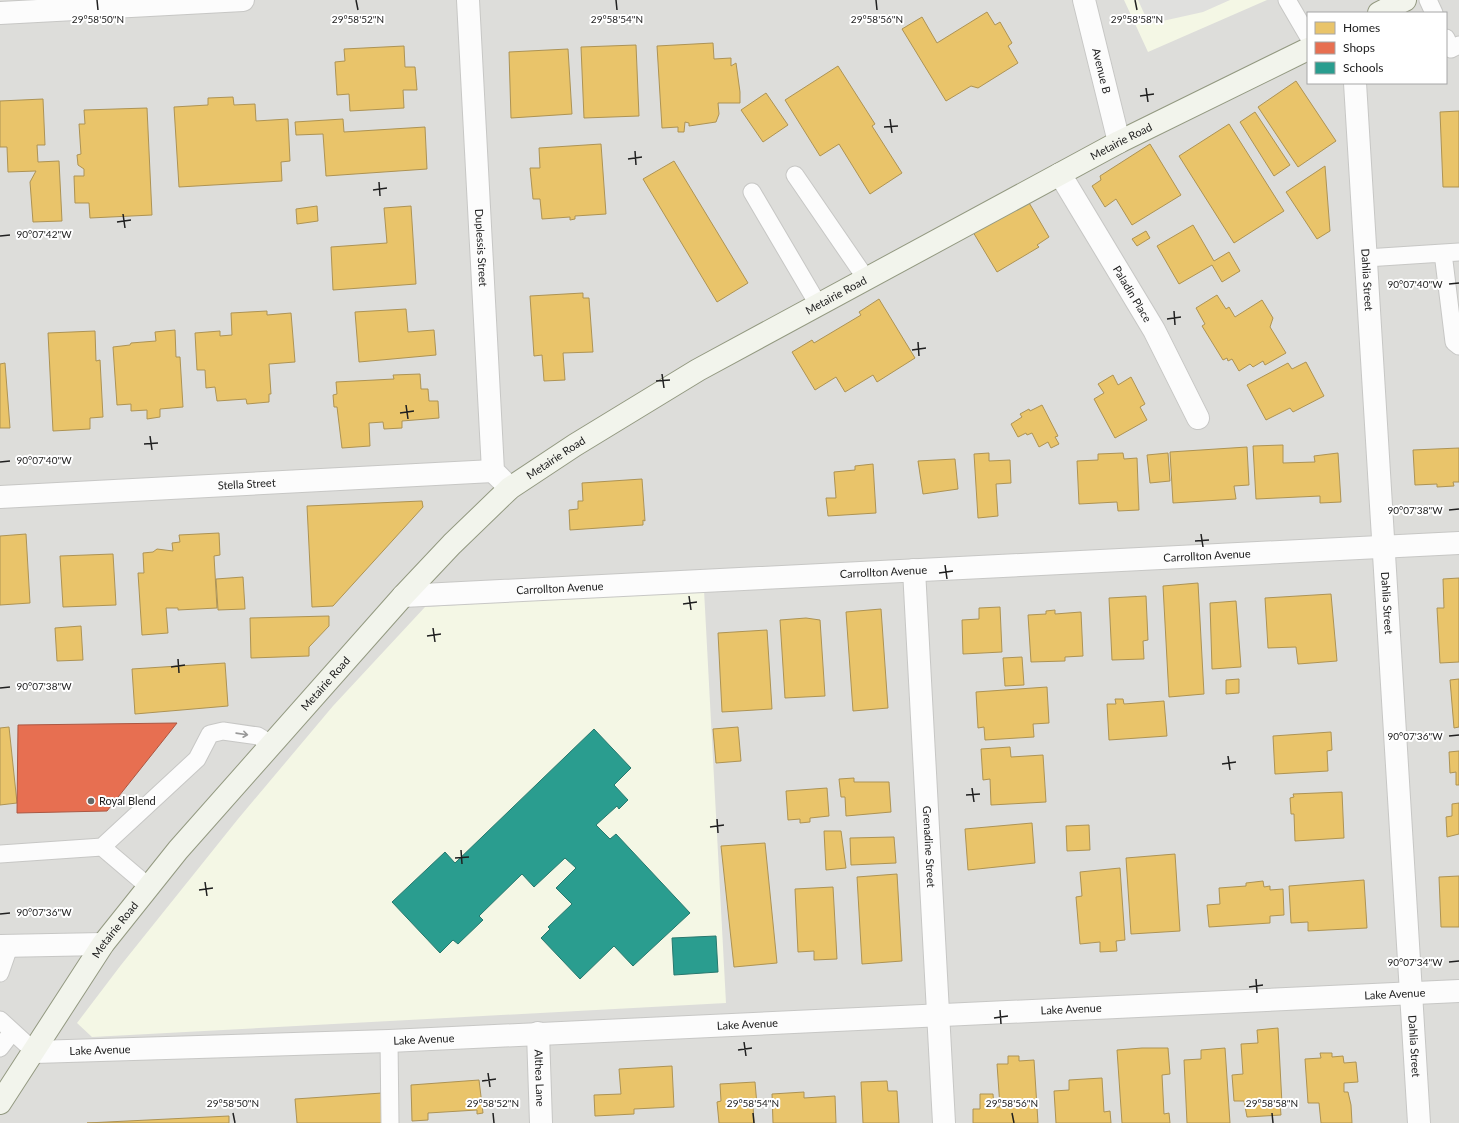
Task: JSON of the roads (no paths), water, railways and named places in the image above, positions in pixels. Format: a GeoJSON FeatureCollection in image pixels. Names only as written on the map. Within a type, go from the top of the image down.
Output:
{"type":"FeatureCollection","features":[{"type":"Feature","properties":{"kind":"main road"},"geometry":{"type":"LineString","coordinates":[[1381,12],[1405,0]]}},
{"type":"Feature","properties":{"kind":"main road","name":"Metairie Road"},"geometry":{"type":"LineString","coordinates":[[0,1103],[35,1052],[103,944],[178,850],[403,596],[452,544],[510,488],[575,445],[698,370],[819,306],[1119,142],[1307,49]]}},
{"type":"Feature","properties":{"kind":"street"},"geometry":{"type":"LineString","coordinates":[[0,13],[243,0]]}},
{"type":"Feature","properties":{"kind":"street","name":"Duplessis Street"},"geometry":{"type":"LineString","coordinates":[[468,0],[493,471]]}},
{"type":"Feature","properties":{"kind":"street","name":"Avenue B"},"geometry":{"type":"LineString","coordinates":[[1084,0],[1119,142]]}},
{"type":"Feature","properties":{"kind":"street","name":"Dahlia Street"},"geometry":{"type":"LineString","coordinates":[[1354,84],[1419,1123]]}},
{"type":"Feature","properties":{"kind":"street","name":"Paladin Place"},"geometry":{"type":"LineString","coordinates":[[1060,174],[1154,330],[1198,418]]}},
{"type":"Feature","properties":{"kind":"street"},"geometry":{"type":"LineString","coordinates":[[493,471],[510,488]]}},
{"type":"Feature","properties":{"kind":"street","name":"Stella Street"},"geometry":{"type":"LineString","coordinates":[[0,497],[493,471]]}},
{"type":"Feature","properties":{"kind":"street","name":"Carrollton Avenue"},"geometry":{"type":"LineString","coordinates":[[403,596],[1459,543]]}},
{"type":"Feature","properties":{"kind":"street","name":"Grenadine Street"},"geometry":{"type":"LineString","coordinates":[[914,570],[944,1123]]}},
{"type":"Feature","properties":{"kind":"street"},"geometry":{"type":"LineString","coordinates":[[5,947],[103,944]]}},
{"type":"Feature","properties":{"kind":"street","name":"Lake Avenue"},"geometry":{"type":"LineString","coordinates":[[35,1052],[389,1041],[1459,991]]}},
{"type":"Feature","properties":{"kind":"street","name":"Althea Lane"},"geometry":{"type":"LineString","coordinates":[[538,1033],[541,1123]]}},
{"type":"Feature","properties":{"kind":"lane"},"geometry":{"type":"LineString","coordinates":[[1287,0],[1307,34]]}},
{"type":"Feature","properties":{"kind":"lane"},"geometry":{"type":"LineString","coordinates":[[1428,0],[1434,12]]}},
{"type":"Feature","properties":{"kind":"lane"},"geometry":{"type":"LineString","coordinates":[[1447,40],[1451,49],[1459,45]]}},
{"type":"Feature","properties":{"kind":"lane"},"geometry":{"type":"LineString","coordinates":[[795,175],[867,280]]}},
{"type":"Feature","properties":{"kind":"lane"},"geometry":{"type":"LineString","coordinates":[[752,192],[819,306]]}},
{"type":"Feature","properties":{"kind":"lane"},"geometry":{"type":"LineString","coordinates":[[1366,258],[1451,252],[1454,342],[1459,346]]}},
{"type":"Feature","properties":{"kind":"lane"},"geometry":{"type":"LineString","coordinates":[[0,854],[102,847],[198,759],[210,734],[223,731],[258,736],[272,744]]}},
{"type":"Feature","properties":{"kind":"lane"},"geometry":{"type":"LineString","coordinates":[[102,847],[149,887]]}},
{"type":"Feature","properties":{"kind":"lane"},"geometry":{"type":"LineString","coordinates":[[0,973],[5,947]]}},
{"type":"Feature","properties":{"kind":"lane"},"geometry":{"type":"LineString","coordinates":[[0,1048],[6,1026],[35,1052]]}},
{"type":"Feature","properties":{"kind":"lane"},"geometry":{"type":"LineString","coordinates":[[389,1041],[390,1123]]}},
{"type":"Feature","properties":{"kind":"place","name":"Royal Blend"},"geometry":{"type":"Point","coordinates":[91,801]}}]}
